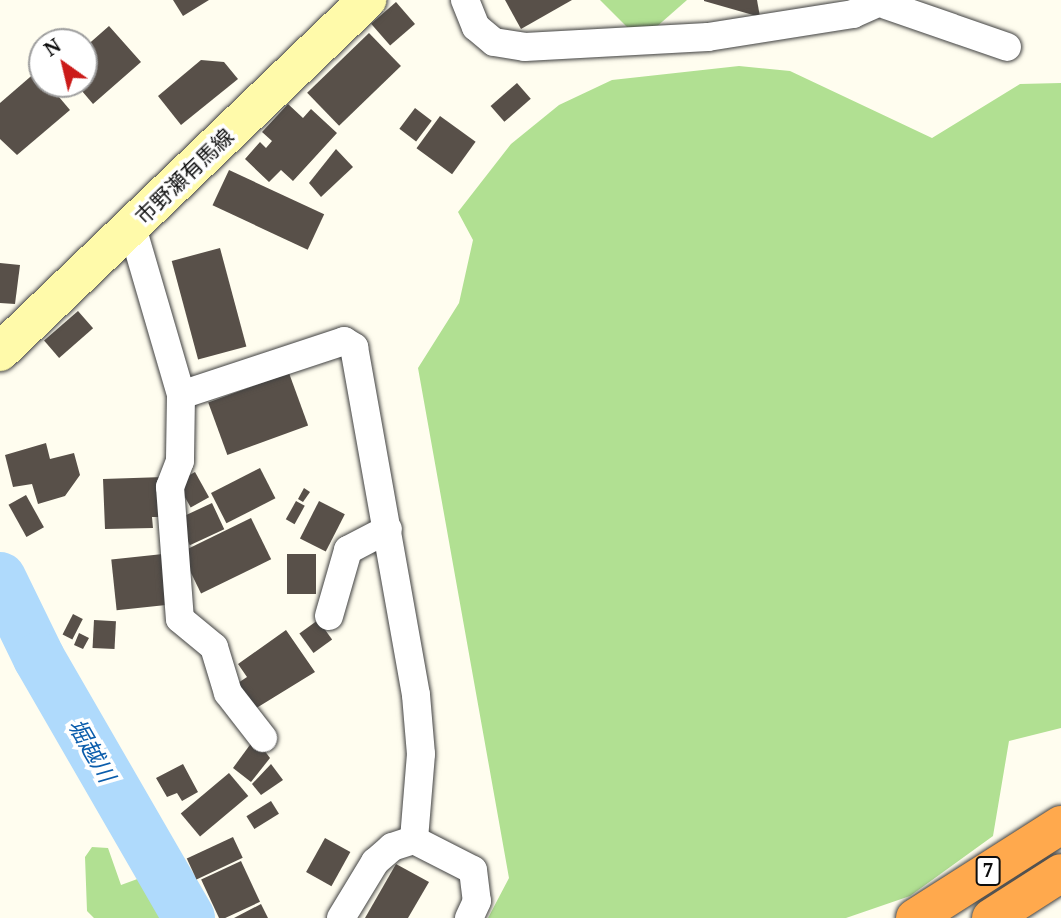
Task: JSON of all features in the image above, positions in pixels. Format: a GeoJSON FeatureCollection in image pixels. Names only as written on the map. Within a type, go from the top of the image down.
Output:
{"type":"FeatureCollection","features":[{"type":"Feature","properties":{"kind":"highway","name":"7"},"geometry":{"type":"LineString","coordinates":[[915,918],[1061,825]]}},
{"type":"Feature","properties":{"kind":"highway","name":"7"},"geometry":{"type":"LineString","coordinates":[[991,918],[1061,873]]}},
{"type":"Feature","properties":{"kind":"main road","name":"市野瀬有馬線"},"geometry":{"type":"LineString","coordinates":[[0,352],[367,0]]}},
{"type":"Feature","properties":{"kind":"street"},"geometry":{"type":"LineString","coordinates":[[465,0],[476,27],[494,42],[525,47],[708,37],[885,2],[1007,47]]}},
{"type":"Feature","properties":{"kind":"street"},"geometry":{"type":"LineString","coordinates":[[132,227],[181,395],[180,461],[170,487],[180,620],[214,647],[228,693],[263,738]]}},
{"type":"Feature","properties":{"kind":"street"},"geometry":{"type":"LineString","coordinates":[[181,395],[344,341],[354,347],[388,529],[417,707],[414,839]]}},
{"type":"Feature","properties":{"kind":"street"},"geometry":{"type":"LineString","coordinates":[[329,616],[348,550],[388,529]]}},
{"type":"Feature","properties":{"kind":"street"},"geometry":{"type":"LineString","coordinates":[[341,918],[375,862],[392,847],[414,839],[473,870],[477,901],[470,918]]}},
{"type":"Feature","properties":{"kind":"green space"},"geometry":{"type":"Polygon","coordinates":[[[600,0],[687,0],[654,29],[627,27],[600,0]]]}},
{"type":"Feature","properties":{"kind":"green space"},"geometry":{"type":"Polygon","coordinates":[[[739,66],[790,71],[932,138],[1020,84],[1061,83],[1061,728],[1009,741],[993,836],[910,896],[846,918],[488,918],[509,878],[418,368],[459,303],[473,240],[458,212],[511,144],[559,105],[612,80],[739,66]]]}},
{"type":"Feature","properties":{"kind":"green space"},"geometry":{"type":"Polygon","coordinates":[[[92,847],[108,848],[121,885],[151,874],[185,918],[94,918],[87,911],[85,857],[92,847]]]}},
{"type":"Feature","properties":{"kind":"building"},"geometry":{"type":"Polygon","coordinates":[[[173,0],[209,0],[183,16],[173,0]]]}},
{"type":"Feature","properties":{"kind":"building"},"geometry":{"type":"Polygon","coordinates":[[[505,0],[572,0],[521,29],[505,0]]]}},
{"type":"Feature","properties":{"kind":"building"},"geometry":{"type":"Polygon","coordinates":[[[704,0],[757,0],[760,17],[704,1],[704,0]]]}},
{"type":"Feature","properties":{"kind":"building"},"geometry":{"type":"Polygon","coordinates":[[[396,2],[415,24],[390,46],[371,24],[396,2]]]}},
{"type":"Feature","properties":{"kind":"building"},"geometry":{"type":"Polygon","coordinates":[[[109,26],[141,62],[93,104],[88,98],[98,98],[98,36],[109,26]]]}},
{"type":"Feature","properties":{"kind":"building"},"geometry":{"type":"Polygon","coordinates":[[[369,33],[401,66],[339,126],[307,93],[369,33]]]}},
{"type":"Feature","properties":{"kind":"building"},"geometry":{"type":"Polygon","coordinates":[[[201,60],[224,62],[238,79],[181,125],[158,96],[201,60]]]}},
{"type":"Feature","properties":{"kind":"building"},"geometry":{"type":"Polygon","coordinates":[[[28,79],[28,98],[60,98],[70,110],[17,155],[0,139],[0,103],[28,79]]]}},
{"type":"Feature","properties":{"kind":"building"},"geometry":{"type":"Polygon","coordinates":[[[517,83],[531,99],[504,122],[491,106],[517,83]]]}},
{"type":"Feature","properties":{"kind":"building"},"geometry":{"type":"Polygon","coordinates":[[[288,104],[303,118],[311,109],[337,133],[293,181],[281,170],[269,182],[245,159],[260,142],[266,148],[272,141],[262,132],[288,104]]]}},
{"type":"Feature","properties":{"kind":"building"},"geometry":{"type":"Polygon","coordinates":[[[415,108],[432,121],[416,141],[399,129],[415,108]]]}},
{"type":"Feature","properties":{"kind":"building"},"geometry":{"type":"Polygon","coordinates":[[[440,116],[476,142],[452,174],[416,148],[440,116]]]}},
{"type":"Feature","properties":{"kind":"building"},"geometry":{"type":"Polygon","coordinates":[[[336,149],[353,167],[321,197],[309,183],[336,149]]]}},
{"type":"Feature","properties":{"kind":"building"},"geometry":{"type":"Polygon","coordinates":[[[229,170],[324,214],[308,250],[213,205],[229,170]]]}},
{"type":"Feature","properties":{"kind":"building"},"geometry":{"type":"Polygon","coordinates":[[[220,248],[246,347],[198,359],[172,261],[220,248]]]}},
{"type":"Feature","properties":{"kind":"building"},"geometry":{"type":"Polygon","coordinates":[[[0,263],[20,265],[15,304],[0,303],[0,263]]]}},
{"type":"Feature","properties":{"kind":"building"},"geometry":{"type":"Polygon","coordinates":[[[78,311],[93,328],[59,358],[44,341],[78,311]]]}},
{"type":"Feature","properties":{"kind":"building"},"geometry":{"type":"Polygon","coordinates":[[[289,373],[308,426],[227,455],[208,402],[289,373]]]}},
{"type":"Feature","properties":{"kind":"building"},"geometry":{"type":"Polygon","coordinates":[[[46,443],[50,459],[74,453],[80,475],[65,496],[38,504],[32,484],[13,487],[5,455],[46,443]]]}},
{"type":"Feature","properties":{"kind":"building"},"geometry":{"type":"Polygon","coordinates":[[[260,468],[275,498],[226,523],[211,493],[260,468]]]}},
{"type":"Feature","properties":{"kind":"building"},"geometry":{"type":"Polygon","coordinates":[[[195,472],[209,497],[191,508],[177,482],[195,472]]]}},
{"type":"Feature","properties":{"kind":"building"},"geometry":{"type":"Polygon","coordinates":[[[164,477],[165,517],[152,517],[153,528],[105,529],[103,479],[164,477]]]}},
{"type":"Feature","properties":{"kind":"building"},"geometry":{"type":"Polygon","coordinates":[[[304,488],[310,492],[303,502],[298,499],[304,488]]]}},
{"type":"Feature","properties":{"kind":"building"},"geometry":{"type":"Polygon","coordinates":[[[26,495],[44,527],[26,537],[9,505],[26,495]]]}},
{"type":"Feature","properties":{"kind":"building"},"geometry":{"type":"Polygon","coordinates":[[[296,501],[305,506],[295,524],[286,519],[296,501]]]}},
{"type":"Feature","properties":{"kind":"building"},"geometry":{"type":"Polygon","coordinates":[[[319,501],[345,514],[326,552],[300,538],[319,501]]]}},
{"type":"Feature","properties":{"kind":"building"},"geometry":{"type":"Polygon","coordinates":[[[212,503],[224,529],[190,545],[178,519],[212,503]]]}},
{"type":"Feature","properties":{"kind":"building"},"geometry":{"type":"Polygon","coordinates":[[[251,518],[271,559],[201,594],[181,552],[251,518]]]}},
{"type":"Feature","properties":{"kind":"building"},"geometry":{"type":"Polygon","coordinates":[[[163,554],[168,605],[117,610],[111,559],[163,554]]]}},
{"type":"Feature","properties":{"kind":"building"},"geometry":{"type":"Polygon","coordinates":[[[287,554],[316,554],[316,594],[287,594],[287,554]]]}},
{"type":"Feature","properties":{"kind":"building"},"geometry":{"type":"Polygon","coordinates":[[[73,614],[83,619],[72,639],[63,634],[73,614]]]}},
{"type":"Feature","properties":{"kind":"building"},"geometry":{"type":"Polygon","coordinates":[[[94,620],[116,621],[115,649],[93,648],[94,620]]]}},
{"type":"Feature","properties":{"kind":"building"},"geometry":{"type":"Polygon","coordinates":[[[318,620],[332,639],[313,653],[299,634],[318,620]]]}},
{"type":"Feature","properties":{"kind":"building"},"geometry":{"type":"Polygon","coordinates":[[[286,630],[315,672],[253,710],[235,685],[247,677],[238,664],[286,630]]]}},
{"type":"Feature","properties":{"kind":"building"},"geometry":{"type":"Polygon","coordinates":[[[79,633],[89,638],[83,649],[74,645],[79,633]]]}},
{"type":"Feature","properties":{"kind":"building"},"geometry":{"type":"Polygon","coordinates":[[[255,738],[270,758],[251,782],[233,768],[255,738]]]}},
{"type":"Feature","properties":{"kind":"building"},"geometry":{"type":"Polygon","coordinates":[[[183,764],[198,792],[182,801],[177,793],[167,797],[156,778],[183,764]]]}},
{"type":"Feature","properties":{"kind":"building"},"geometry":{"type":"Polygon","coordinates":[[[271,764],[283,780],[261,795],[252,784],[271,764]]]}},
{"type":"Feature","properties":{"kind":"building"},"geometry":{"type":"Polygon","coordinates":[[[229,773],[248,796],[200,836],[181,813],[229,773]]]}},
{"type":"Feature","properties":{"kind":"building"},"geometry":{"type":"Polygon","coordinates":[[[271,801],[279,814],[254,829],[246,816],[271,801]]]}},
{"type":"Feature","properties":{"kind":"building"},"geometry":{"type":"Polygon","coordinates":[[[233,837],[243,858],[196,879],[187,859],[233,837]]]}},
{"type":"Feature","properties":{"kind":"building"},"geometry":{"type":"Polygon","coordinates":[[[325,838],[350,852],[331,886],[306,872],[325,838]]]}},
{"type":"Feature","properties":{"kind":"building"},"geometry":{"type":"Polygon","coordinates":[[[241,861],[260,902],[225,918],[219,918],[201,880],[241,861]]]}},
{"type":"Feature","properties":{"kind":"building"},"geometry":{"type":"Polygon","coordinates":[[[396,864],[429,882],[408,918],[365,918],[396,864]]]}},
{"type":"Feature","properties":{"kind":"building"},"geometry":{"type":"Polygon","coordinates":[[[261,904],[268,918],[234,918],[261,904]]]}},
{"type":"Feature","properties":{"kind":"waterway","name":"堀越川"},"geometry":{"type":"LineString","coordinates":[[0,578],[39,658],[189,918]]}}]}
